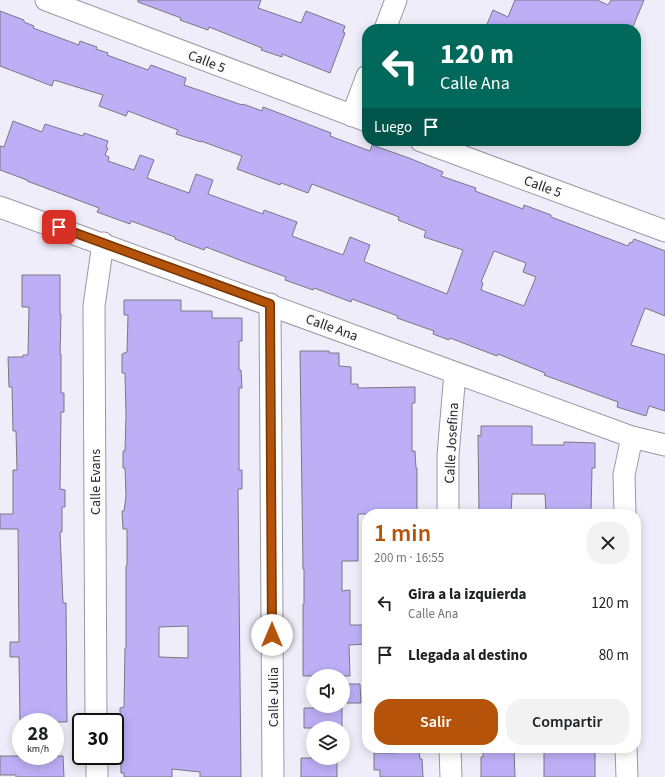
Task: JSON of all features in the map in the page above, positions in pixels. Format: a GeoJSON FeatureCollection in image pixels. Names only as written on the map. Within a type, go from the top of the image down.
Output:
{"type":"FeatureCollection","features":[{"type":"Feature","properties":{"kind":"street","name":"Calle 5"},"geometry":{"type":"LineString","coordinates":[[46,0],[360,118]]}},
{"type":"Feature","properties":{"kind":"street"},"geometry":{"type":"LineString","coordinates":[[387,24],[396,0]]}},
{"type":"Feature","properties":{"kind":"street"},"geometry":{"type":"LineString","coordinates":[[360,118],[362,106]]}},
{"type":"Feature","properties":{"kind":"street","name":"Calle 5"},"geometry":{"type":"LineString","coordinates":[[435,146],[665,231]]}},
{"type":"Feature","properties":{"kind":"street","name":"Calle Ana"},"geometry":{"type":"LineString","coordinates":[[0,206],[632,436],[665,445]]}},
{"type":"Feature","properties":{"kind":"street","name":"Calle Evans"},"geometry":{"type":"LineString","coordinates":[[96,713],[94,306],[103,243]]}},
{"type":"Feature","properties":{"kind":"street","name":"Calle Julia"},"geometry":{"type":"LineString","coordinates":[[270,304],[273,777]]}},
{"type":"Feature","properties":{"kind":"street","name":"Calle Josefina"},"geometry":{"type":"LineString","coordinates":[[448,509],[448,454],[455,372]]}},
{"type":"Feature","properties":{"kind":"street"},"geometry":{"type":"LineString","coordinates":[[625,509],[624,475],[632,436]]}},
{"type":"Feature","properties":{"kind":"street"},"geometry":{"type":"LineString","coordinates":[[450,753],[451,777]]}},
{"type":"Feature","properties":{"kind":"street"},"geometry":{"type":"LineString","coordinates":[[626,753],[627,777]]}},
{"type":"Feature","properties":{"kind":"street"},"geometry":{"type":"LineString","coordinates":[[97,765],[97,777]]}},
{"type":"Feature","properties":{"kind":"building"},"geometry":{"type":"Polygon","coordinates":[[[138,0],[261,0],[258,8],[301,23],[306,11],[345,26],[343,32],[345,33],[330,73],[282,54],[282,57],[261,50],[262,48],[209,27],[208,30],[180,20],[181,18],[138,2],[138,0]]]}},
{"type":"Feature","properties":{"kind":"building"},"geometry":{"type":"Polygon","coordinates":[[[515,0],[597,0],[608,5],[611,0],[644,0],[634,24],[487,24],[493,10],[508,17],[515,0]]]}},
{"type":"Feature","properties":{"kind":"building"},"geometry":{"type":"Polygon","coordinates":[[[0,11],[24,20],[24,22],[34,26],[33,28],[79,45],[80,41],[97,47],[96,49],[108,53],[107,55],[148,70],[151,65],[186,78],[184,85],[262,111],[263,107],[331,133],[330,136],[370,151],[372,146],[375,146],[409,158],[443,172],[441,176],[476,188],[475,191],[523,209],[524,205],[551,215],[551,217],[628,246],[634,239],[665,251],[665,316],[645,308],[631,345],[665,355],[665,411],[649,406],[646,416],[617,407],[618,402],[544,375],[545,373],[498,354],[497,356],[450,338],[449,340],[433,334],[434,331],[397,318],[398,316],[352,299],[351,302],[314,288],[313,290],[285,280],[286,277],[206,247],[204,250],[175,239],[175,237],[131,221],[130,224],[97,212],[99,208],[0,170],[0,146],[4,147],[13,121],[42,132],[45,124],[83,136],[84,133],[108,141],[106,147],[108,148],[105,155],[109,157],[108,161],[134,170],[140,155],[154,160],[147,178],[189,193],[196,174],[213,180],[208,194],[263,214],[264,210],[297,222],[292,236],[343,255],[350,237],[370,245],[364,261],[365,262],[447,294],[463,250],[424,237],[426,231],[398,220],[399,217],[312,184],[308,193],[281,183],[280,185],[237,169],[242,156],[201,141],[176,134],[178,130],[128,111],[126,116],[99,106],[103,95],[54,80],[52,86],[0,66],[0,11]],[[494,251],[481,282],[483,283],[481,290],[524,306],[536,277],[523,272],[526,263],[494,251]]]}},
{"type":"Feature","properties":{"kind":"building"},"geometry":{"type":"Polygon","coordinates":[[[22,275],[60,275],[61,393],[64,393],[64,412],[61,412],[60,489],[65,490],[65,507],[62,507],[62,532],[60,532],[63,603],[66,603],[67,722],[64,722],[64,713],[20,713],[19,657],[10,657],[10,642],[19,642],[18,529],[0,529],[0,514],[13,514],[13,470],[17,470],[16,431],[13,431],[12,387],[9,387],[8,357],[23,357],[23,355],[28,355],[29,307],[22,307],[22,275]]]}},
{"type":"Feature","properties":{"kind":"building"},"geometry":{"type":"Polygon","coordinates":[[[124,300],[181,300],[181,311],[212,311],[212,318],[242,318],[242,341],[239,341],[239,370],[241,370],[242,388],[239,388],[239,470],[242,470],[242,489],[238,489],[241,777],[200,777],[200,772],[172,769],[172,777],[124,777],[124,773],[121,773],[121,765],[124,765],[124,713],[120,713],[120,708],[124,707],[127,565],[127,529],[123,529],[122,511],[124,511],[126,496],[123,451],[125,451],[126,416],[125,373],[122,373],[122,354],[127,352],[128,315],[124,315],[124,300]],[[188,626],[159,627],[159,657],[188,658],[188,626]]]}},
{"type":"Feature","properties":{"kind":"building"},"geometry":{"type":"Polygon","coordinates":[[[300,351],[329,351],[329,353],[339,353],[339,366],[351,367],[351,384],[358,384],[358,388],[415,387],[415,403],[412,403],[412,451],[415,451],[417,468],[417,509],[362,509],[362,514],[358,514],[358,561],[342,561],[342,591],[350,590],[350,625],[362,625],[362,644],[349,645],[350,669],[306,669],[306,676],[303,676],[304,569],[300,351]]]}},
{"type":"Feature","properties":{"kind":"building"},"geometry":{"type":"Polygon","coordinates":[[[481,426],[532,426],[532,445],[564,445],[564,442],[595,443],[595,468],[592,468],[591,509],[546,509],[545,494],[512,494],[511,509],[479,509],[478,435],[481,436],[481,426]]]}},
{"type":"Feature","properties":{"kind":"building"},"geometry":{"type":"Polygon","coordinates":[[[350,684],[360,684],[361,703],[350,703],[350,684]]]}},
{"type":"Feature","properties":{"kind":"building"},"geometry":{"type":"Polygon","coordinates":[[[304,708],[306,708],[306,713],[342,713],[342,721],[306,721],[306,728],[304,728],[304,708]]]}},
{"type":"Feature","properties":{"kind":"building"},"geometry":{"type":"Polygon","coordinates":[[[374,753],[419,753],[420,759],[422,759],[423,777],[380,777],[380,770],[374,770],[374,753]]]}},
{"type":"Feature","properties":{"kind":"building"},"geometry":{"type":"Polygon","coordinates":[[[483,753],[514,753],[515,777],[481,777],[481,757],[483,757],[483,753]]]}},
{"type":"Feature","properties":{"kind":"building"},"geometry":{"type":"Polygon","coordinates":[[[544,753],[595,753],[595,777],[544,777],[544,753]]]}},
{"type":"Feature","properties":{"kind":"building"},"geometry":{"type":"Polygon","coordinates":[[[0,756],[12,756],[12,765],[63,765],[64,777],[16,777],[16,775],[0,775],[0,756]]]}},
{"type":"Feature","properties":{"kind":"building"},"geometry":{"type":"Polygon","coordinates":[[[301,758],[306,758],[306,765],[337,765],[337,777],[301,777],[301,758]]]}},
{"type":"Feature","properties":{"kind":"route"},"geometry":{"type":"LineString","coordinates":[[59,227],[270,304],[272,635]]}}]}
